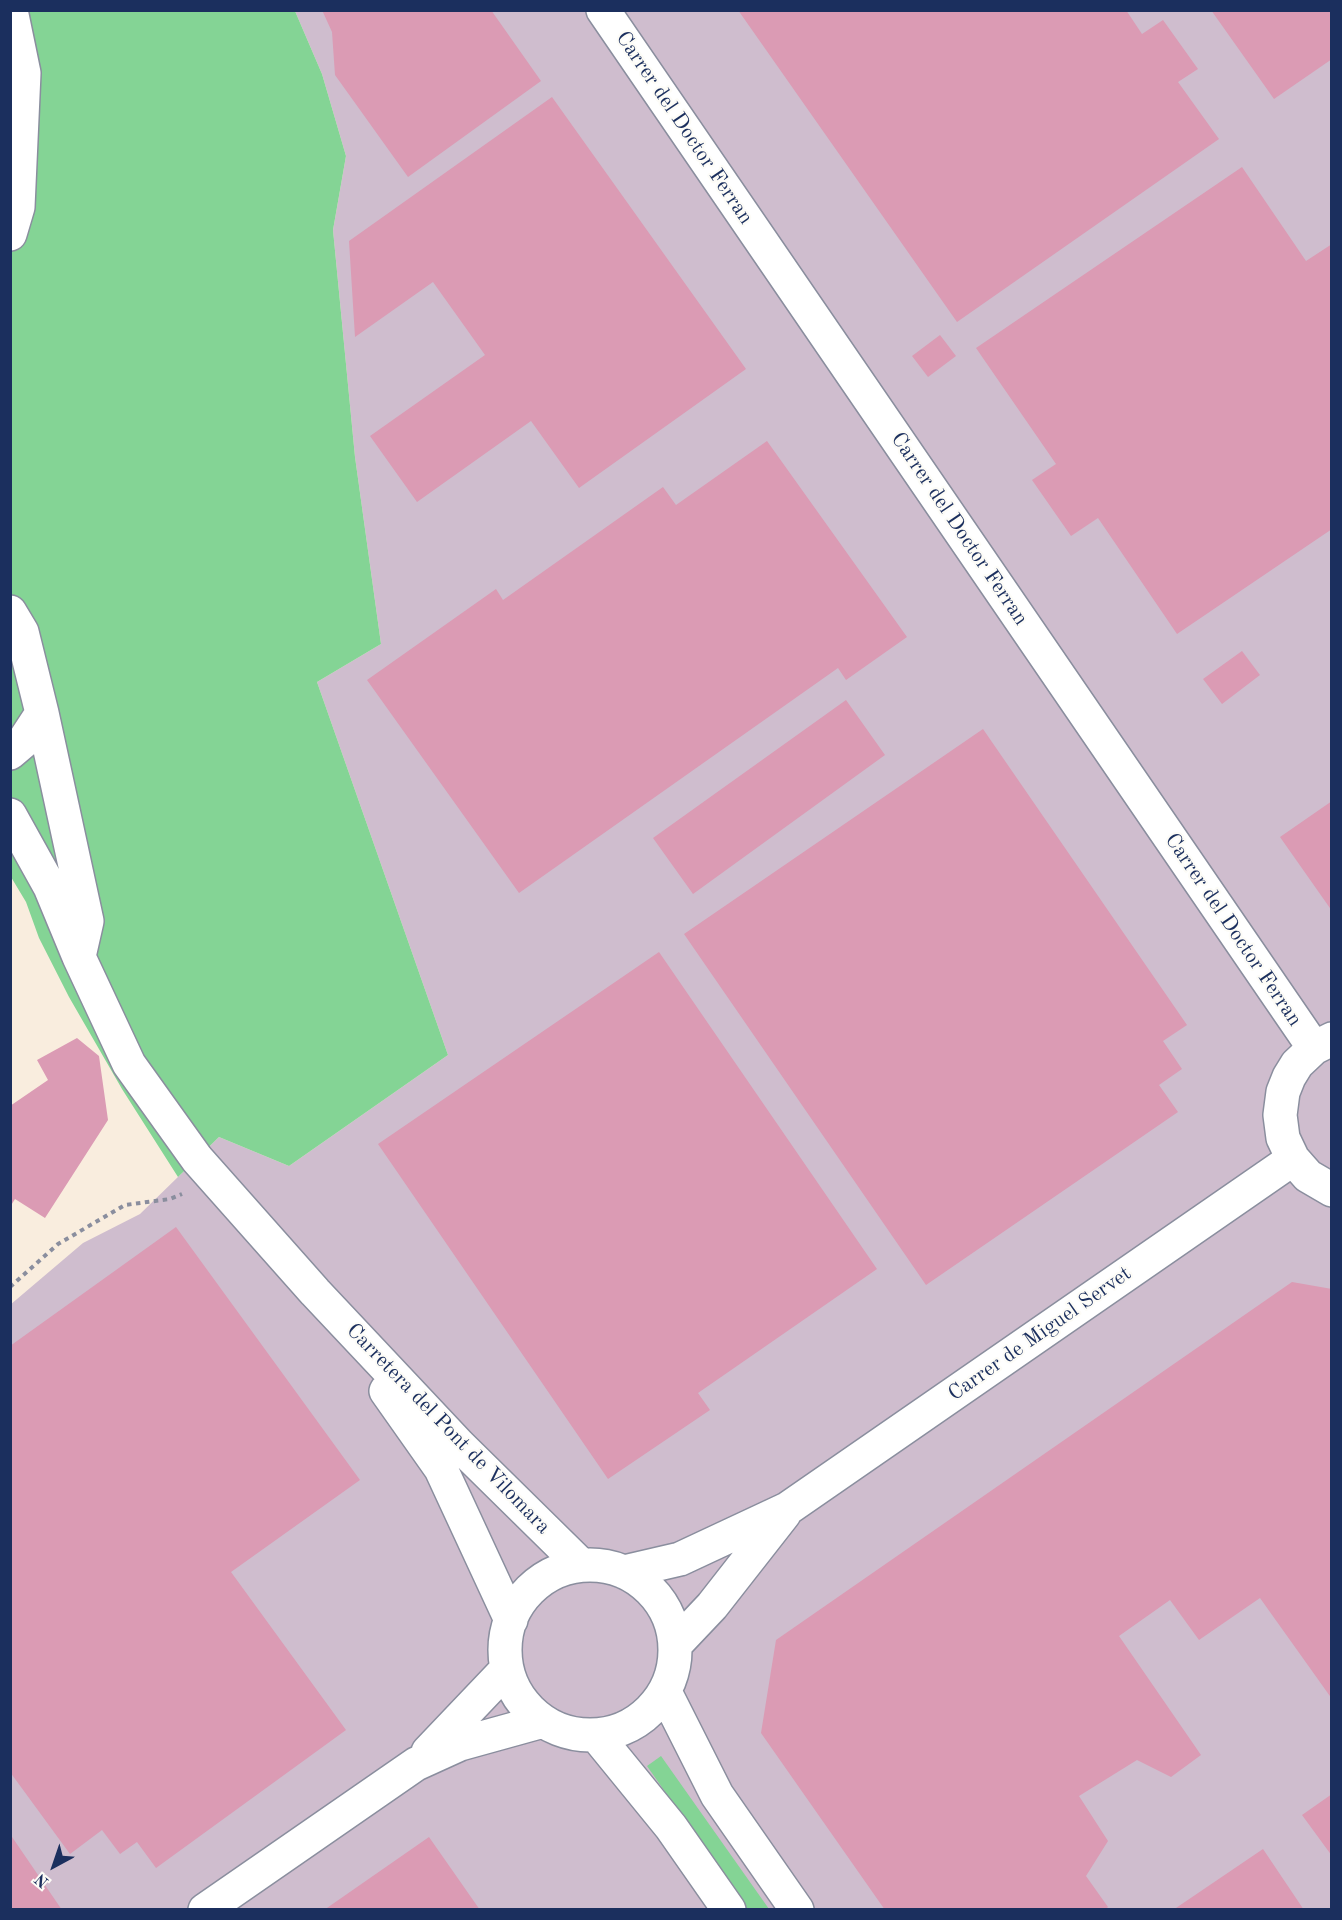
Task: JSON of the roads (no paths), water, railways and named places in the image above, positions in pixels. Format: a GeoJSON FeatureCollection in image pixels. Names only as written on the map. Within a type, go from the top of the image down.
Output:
{"type":"FeatureCollection","features":[{"type":"Feature","properties":{"kind":"street"},"geometry":{"type":"LineString","coordinates":[[10,234],[18,207],[24,73],[11,10]]}},
{"type":"Feature","properties":{"kind":"street","name":"Carrer del Doctor Ferran"},"geometry":{"type":"LineString","coordinates":[[603,10],[1323,1044]]}},
{"type":"Feature","properties":{"kind":"street"},"geometry":{"type":"LineString","coordinates":[[10,612],[22,632],[87,921],[79,957]]}},
{"type":"Feature","properties":{"kind":"street"},"geometry":{"type":"LineString","coordinates":[[10,753],[23,742],[42,713]]}},
{"type":"Feature","properties":{"kind":"street","name":"Carretera del Pont de Vilomara"},"geometry":{"type":"LineString","coordinates":[[10,815],[50,887],[79,957],[129,1064],[206,1169],[315,1292],[459,1445],[581,1565]]}},
{"type":"Feature","properties":{"kind":"street"},"geometry":{"type":"LineString","coordinates":[[1323,1044],[1297,1064],[1288,1077],[1281,1100],[1280,1115],[1281,1131],[1293,1159],[1308,1176],[1332,1190]]}},
{"type":"Feature","properties":{"kind":"street","name":"Carrer de Miguel Servet"},"geometry":{"type":"LineString","coordinates":[[624,1572],[680,1559],[787,1509],[1293,1159]]}},
{"type":"Feature","properties":{"kind":"street","name":"Carretera del Pont de Vilomara"},"geometry":{"type":"LineString","coordinates":[[315,1292],[441,1469],[511,1620]]}},
{"type":"Feature","properties":{"kind":"street","name":"Carrer de Miguel Servet"},"geometry":{"type":"LineString","coordinates":[[676,1644],[712,1605],[787,1509]]}},
{"type":"Feature","properties":{"kind":"street"},"geometry":{"type":"LineString","coordinates":[[598,1565],[624,1572],[647,1586],[664,1606],[669,1618],[676,1644],[674,1668],[665,1692],[657,1703],[636,1722],[617,1731],[582,1735],[543,1721],[520,1699],[507,1669],[506,1639],[517,1605],[538,1582],[566,1568],[598,1565]]}},
{"type":"Feature","properties":{"kind":"street"},"geometry":{"type":"LineString","coordinates":[[416,1764],[507,1669]]}},
{"type":"Feature","properties":{"kind":"street"},"geometry":{"type":"LineString","coordinates":[[665,1692],[717,1795],[797,1910]]}},
{"type":"Feature","properties":{"kind":"street"},"geometry":{"type":"LineString","coordinates":[[206,1910],[416,1764],[460,1744],[543,1721]]}},
{"type":"Feature","properties":{"kind":"street"},"geometry":{"type":"LineString","coordinates":[[596,1735],[671,1827],[729,1910]]}}]}
